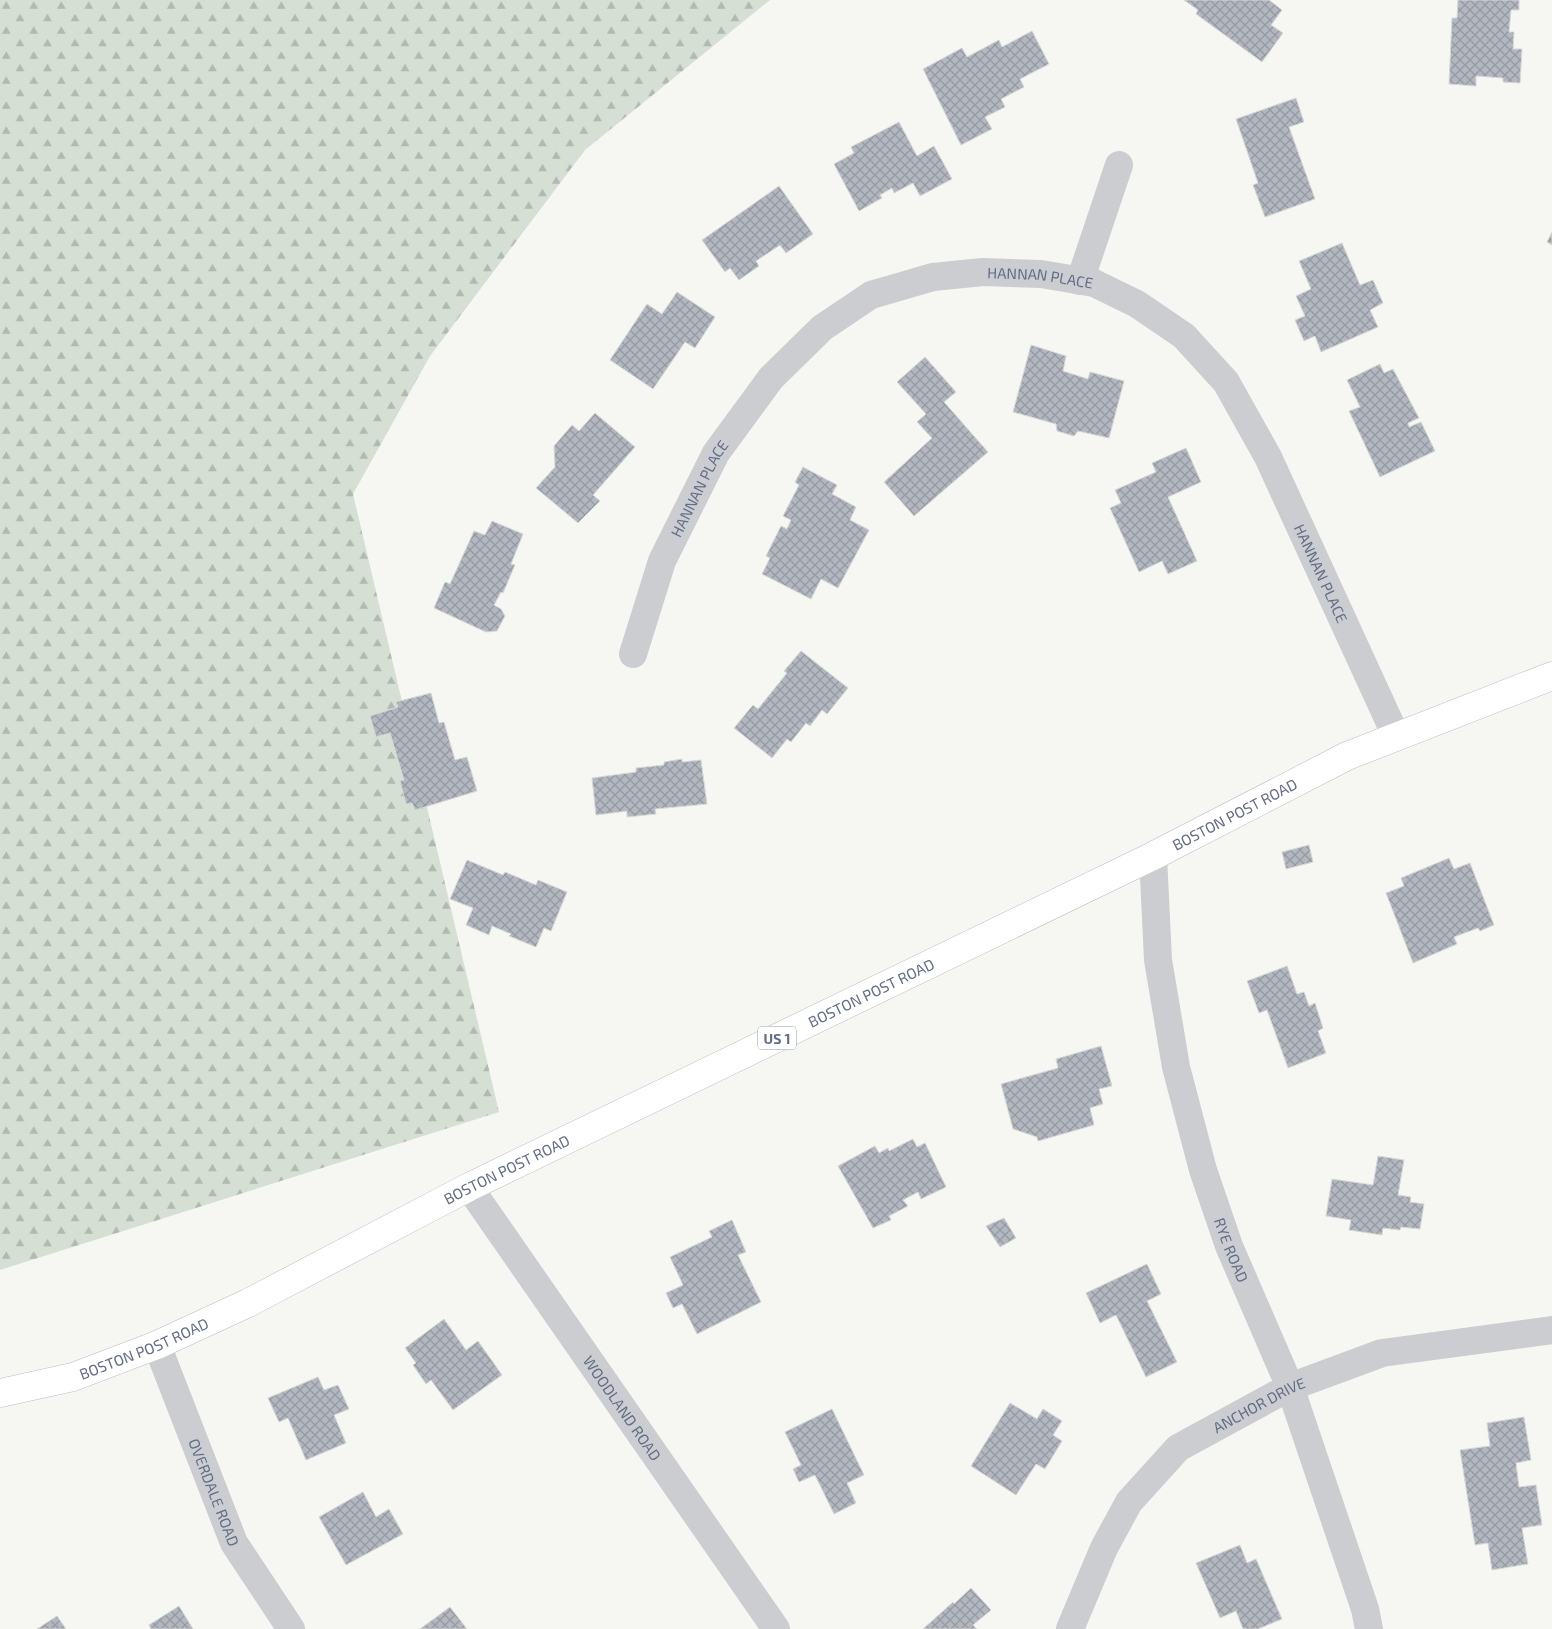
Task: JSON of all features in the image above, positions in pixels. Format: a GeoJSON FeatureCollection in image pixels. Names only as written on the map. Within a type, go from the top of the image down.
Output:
{"type":"FeatureCollection","features":[{"type":"Feature","properties":{"kind":"main road","name":"BOSTON POST ROAD"},"geometry":{"type":"LineString","coordinates":[[0,1393],[73,1377],[156,1345],[248,1303],[469,1187],[1153,856],[1347,756],[1552,676]]}},
{"type":"Feature","properties":{"kind":"street"},"geometry":{"type":"LineString","coordinates":[[1080,280],[1119,165]]}},
{"type":"Feature","properties":{"kind":"street","name":"HANNAN PLACE"},"geometry":{"type":"LineString","coordinates":[[633,654],[662,562],[716,453],[770,378],[822,328],[871,295],[933,277],[983,272],[1041,274],[1094,283],[1136,304],[1184,336],[1226,382],[1268,457],[1396,736]]}},
{"type":"Feature","properties":{"kind":"street","name":"RYE ROAD"},"geometry":{"type":"LineString","coordinates":[[1153,856],[1158,960],[1179,1076],[1203,1170],[1229,1246],[1290,1387],[1365,1609],[1369,1629]]}},
{"type":"Feature","properties":{"kind":"street","name":"WOODLAND ROAD"},"geometry":{"type":"LineString","coordinates":[[469,1187],[776,1629]]}},
{"type":"Feature","properties":{"kind":"street","name":"ANCHOR DRIVE"},"geometry":{"type":"LineString","coordinates":[[1070,1629],[1104,1548],[1129,1502],[1178,1448],[1290,1387],[1382,1353],[1552,1330]]}},
{"type":"Feature","properties":{"kind":"street","name":"OVERDALE ROAD"},"geometry":{"type":"LineString","coordinates":[[156,1345],[234,1542],[291,1629]]}},
{"type":"Feature","properties":{"kind":"green space"},"geometry":{"type":"Polygon","coordinates":[[[0,0],[770,0],[585,150],[430,356],[353,494],[499,1112],[0,1270],[0,0]]]}},
{"type":"Feature","properties":{"kind":"building"},"geometry":{"type":"Polygon","coordinates":[[[1184,0],[1269,0],[1282,10],[1271,25],[1283,33],[1262,62],[1196,14],[1198,10],[1184,0]]]}},
{"type":"Feature","properties":{"kind":"building"},"geometry":{"type":"Polygon","coordinates":[[[1458,0],[1519,0],[1519,10],[1511,10],[1509,32],[1514,32],[1513,49],[1522,49],[1520,83],[1503,82],[1503,78],[1476,76],[1476,86],[1449,84],[1452,18],[1457,18],[1458,0]]]}},
{"type":"Feature","properties":{"kind":"building"},"geometry":{"type":"Polygon","coordinates":[[[1032,31],[1049,64],[1020,79],[1024,87],[1001,99],[1005,107],[985,117],[992,129],[961,145],[923,69],[962,48],[967,57],[999,40],[1002,47],[1032,31]]]}},
{"type":"Feature","properties":{"kind":"building"},"geometry":{"type":"Polygon","coordinates":[[[1296,98],[1304,122],[1289,127],[1315,199],[1265,217],[1253,185],[1258,183],[1236,119],[1296,98]]]}},
{"type":"Feature","properties":{"kind":"building"},"geometry":{"type":"Polygon","coordinates":[[[899,122],[917,156],[934,146],[952,179],[920,196],[913,183],[894,193],[892,188],[880,195],[882,198],[859,211],[834,164],[854,153],[851,147],[899,122]]]}},
{"type":"Feature","properties":{"kind":"building"},"geometry":{"type":"Polygon","coordinates":[[[779,186],[813,234],[786,253],[780,245],[756,261],[759,266],[739,280],[730,268],[725,272],[702,240],[779,186]]]}},
{"type":"Feature","properties":{"kind":"building"},"geometry":{"type":"Polygon","coordinates":[[[1552,232],[1552,245],[1547,242],[1552,232]]]}},
{"type":"Feature","properties":{"kind":"building"},"geometry":{"type":"Polygon","coordinates":[[[1342,243],[1360,285],[1373,280],[1383,303],[1370,310],[1378,327],[1321,352],[1315,336],[1304,341],[1295,320],[1305,316],[1296,296],[1311,289],[1299,261],[1342,243]]]}},
{"type":"Feature","properties":{"kind":"building"},"geometry":{"type":"Polygon","coordinates":[[[677,292],[715,317],[695,348],[685,342],[653,389],[610,360],[647,304],[662,314],[677,292]]]}},
{"type":"Feature","properties":{"kind":"building"},"geometry":{"type":"Polygon","coordinates":[[[1031,345],[1066,356],[1063,371],[1088,379],[1090,372],[1124,381],[1109,438],[1078,431],[1074,436],[1057,431],[1056,424],[1013,412],[1031,345]]]}},
{"type":"Feature","properties":{"kind":"building"},"geometry":{"type":"Polygon","coordinates":[[[925,357],[956,392],[944,402],[988,452],[914,516],[884,482],[932,438],[917,422],[926,414],[897,382],[925,357]]]}},
{"type":"Feature","properties":{"kind":"building"},"geometry":{"type":"Polygon","coordinates":[[[1380,364],[1384,373],[1393,369],[1419,418],[1408,423],[1409,427],[1421,422],[1435,451],[1380,477],[1349,411],[1360,407],[1347,380],[1380,364]]]}},
{"type":"Feature","properties":{"kind":"building"},"geometry":{"type":"Polygon","coordinates":[[[595,413],[635,447],[593,495],[600,501],[578,523],[536,488],[555,467],[554,446],[572,425],[579,431],[595,413]]]}},
{"type":"Feature","properties":{"kind":"building"},"geometry":{"type":"Polygon","coordinates":[[[1186,448],[1201,482],[1168,497],[1197,561],[1168,574],[1162,561],[1139,572],[1110,508],[1121,503],[1115,490],[1156,472],[1152,463],[1186,448]]]}},
{"type":"Feature","properties":{"kind":"building"},"geometry":{"type":"Polygon","coordinates":[[[803,467],[837,485],[832,494],[856,507],[850,520],[869,530],[838,588],[821,579],[811,599],[762,574],[770,558],[766,556],[781,526],[787,529],[791,520],[783,516],[799,485],[795,482],[803,467]]]}},
{"type":"Feature","properties":{"kind":"building"},"geometry":{"type":"Polygon","coordinates":[[[492,521],[523,534],[511,564],[515,565],[503,593],[501,592],[494,605],[501,609],[505,616],[497,631],[486,632],[434,608],[445,582],[450,584],[474,531],[485,535],[492,521]]]}},
{"type":"Feature","properties":{"kind":"building"},"geometry":{"type":"Polygon","coordinates":[[[801,651],[848,688],[827,714],[822,710],[810,726],[806,723],[791,742],[787,739],[772,758],[734,728],[753,705],[758,709],[787,673],[784,671],[801,651]]]}},
{"type":"Feature","properties":{"kind":"building"},"geometry":{"type":"Polygon","coordinates":[[[431,693],[439,723],[444,722],[455,760],[467,757],[477,791],[415,810],[412,803],[406,804],[400,781],[404,780],[390,733],[376,737],[370,716],[398,707],[396,702],[431,693]]]}},
{"type":"Feature","properties":{"kind":"building"},"geometry":{"type":"Polygon","coordinates":[[[682,759],[682,762],[701,760],[707,804],[655,809],[656,814],[627,817],[627,811],[596,815],[592,778],[636,772],[636,768],[664,765],[664,762],[682,759]]]}},
{"type":"Feature","properties":{"kind":"building"},"geometry":{"type":"Polygon","coordinates":[[[1309,845],[1313,862],[1286,869],[1282,852],[1309,845]]]}},
{"type":"Feature","properties":{"kind":"building"},"geometry":{"type":"Polygon","coordinates":[[[1449,858],[1454,869],[1470,863],[1494,925],[1480,931],[1478,928],[1454,937],[1457,944],[1413,963],[1386,893],[1404,886],[1401,878],[1449,858]]]}},
{"type":"Feature","properties":{"kind":"building"},"geometry":{"type":"Polygon","coordinates":[[[467,860],[503,875],[505,872],[536,885],[538,880],[567,892],[551,931],[544,928],[536,947],[509,936],[511,934],[492,926],[489,935],[466,925],[473,908],[450,899],[467,860]]]}},
{"type":"Feature","properties":{"kind":"building"},"geometry":{"type":"Polygon","coordinates":[[[1287,966],[1297,994],[1304,992],[1309,1006],[1315,1003],[1323,1028],[1318,1031],[1326,1053],[1288,1068],[1267,1010],[1259,1013],[1247,981],[1287,966]]]}},
{"type":"Feature","properties":{"kind":"building"},"geometry":{"type":"Polygon","coordinates":[[[1101,1046],[1112,1086],[1099,1089],[1103,1104],[1090,1108],[1094,1125],[1038,1141],[1037,1137],[1013,1129],[1001,1084],[1058,1068],[1056,1059],[1101,1046]]]}},
{"type":"Feature","properties":{"kind":"building"},"geometry":{"type":"Polygon","coordinates":[[[913,1139],[917,1147],[925,1143],[946,1187],[921,1199],[918,1192],[903,1200],[908,1206],[889,1216],[891,1220],[873,1228],[838,1166],[875,1146],[879,1153],[888,1148],[889,1151],[913,1139]]]}},
{"type":"Feature","properties":{"kind":"building"},"geometry":{"type":"Polygon","coordinates":[[[1378,1156],[1404,1160],[1398,1195],[1411,1197],[1410,1202],[1424,1204],[1420,1229],[1401,1227],[1400,1230],[1383,1228],[1382,1235],[1349,1230],[1351,1220],[1326,1216],[1332,1179],[1373,1185],[1378,1156]]]}},
{"type":"Feature","properties":{"kind":"building"},"geometry":{"type":"Polygon","coordinates":[[[1004,1218],[1016,1238],[1000,1247],[986,1226],[1004,1218]]]}},
{"type":"Feature","properties":{"kind":"building"},"geometry":{"type":"Polygon","coordinates":[[[732,1220],[746,1252],[738,1255],[761,1302],[697,1334],[682,1304],[673,1308],[666,1293],[683,1285],[670,1257],[712,1237],[709,1231],[732,1220]]]}},
{"type":"Feature","properties":{"kind":"building"},"geometry":{"type":"Polygon","coordinates":[[[1147,1264],[1161,1294],[1147,1301],[1177,1362],[1146,1377],[1116,1315],[1100,1323],[1086,1293],[1147,1264]]]}},
{"type":"Feature","properties":{"kind":"building"},"geometry":{"type":"Polygon","coordinates":[[[444,1319],[466,1350],[478,1341],[502,1375],[453,1410],[431,1380],[426,1384],[413,1365],[416,1363],[405,1348],[444,1319]]]}},
{"type":"Feature","properties":{"kind":"building"},"geometry":{"type":"Polygon","coordinates":[[[318,1377],[324,1390],[338,1385],[349,1409],[334,1415],[346,1443],[306,1460],[288,1418],[279,1422],[268,1398],[318,1377]]]}},
{"type":"Feature","properties":{"kind":"building"},"geometry":{"type":"Polygon","coordinates":[[[1010,1403],[1037,1419],[1043,1409],[1062,1421],[1053,1435],[1062,1441],[1045,1469],[1036,1464],[1016,1495],[971,1466],[1010,1403]]]}},
{"type":"Feature","properties":{"kind":"building"},"geometry":{"type":"Polygon","coordinates":[[[832,1409],[864,1475],[847,1483],[856,1503],[834,1514],[815,1475],[799,1482],[793,1469],[801,1465],[785,1432],[832,1409]]]}},
{"type":"Feature","properties":{"kind":"building"},"geometry":{"type":"Polygon","coordinates":[[[1524,1417],[1531,1460],[1516,1463],[1519,1487],[1536,1485],[1542,1525],[1522,1528],[1528,1564],[1492,1570],[1488,1543],[1475,1545],[1460,1450],[1490,1446],[1487,1423],[1524,1417]]]}},
{"type":"Feature","properties":{"kind":"building"},"geometry":{"type":"Polygon","coordinates":[[[363,1492],[376,1517],[389,1509],[403,1534],[346,1565],[319,1517],[363,1492]]]}},
{"type":"Feature","properties":{"kind":"building"},"geometry":{"type":"Polygon","coordinates":[[[1240,1545],[1247,1563],[1256,1559],[1282,1619],[1258,1629],[1243,1629],[1236,1611],[1220,1618],[1196,1563],[1240,1545]]]}},
{"type":"Feature","properties":{"kind":"building"},"geometry":{"type":"Polygon","coordinates":[[[971,1588],[991,1610],[973,1625],[977,1629],[923,1629],[953,1602],[954,1604],[971,1588]]]}},
{"type":"Feature","properties":{"kind":"building"},"geometry":{"type":"Polygon","coordinates":[[[179,1606],[193,1629],[151,1629],[149,1625],[179,1606]]]}},
{"type":"Feature","properties":{"kind":"building"},"geometry":{"type":"Polygon","coordinates":[[[450,1607],[467,1629],[420,1629],[450,1607]]]}},
{"type":"Feature","properties":{"kind":"building"},"geometry":{"type":"Polygon","coordinates":[[[57,1616],[66,1629],[37,1629],[57,1616]]]}}]}
